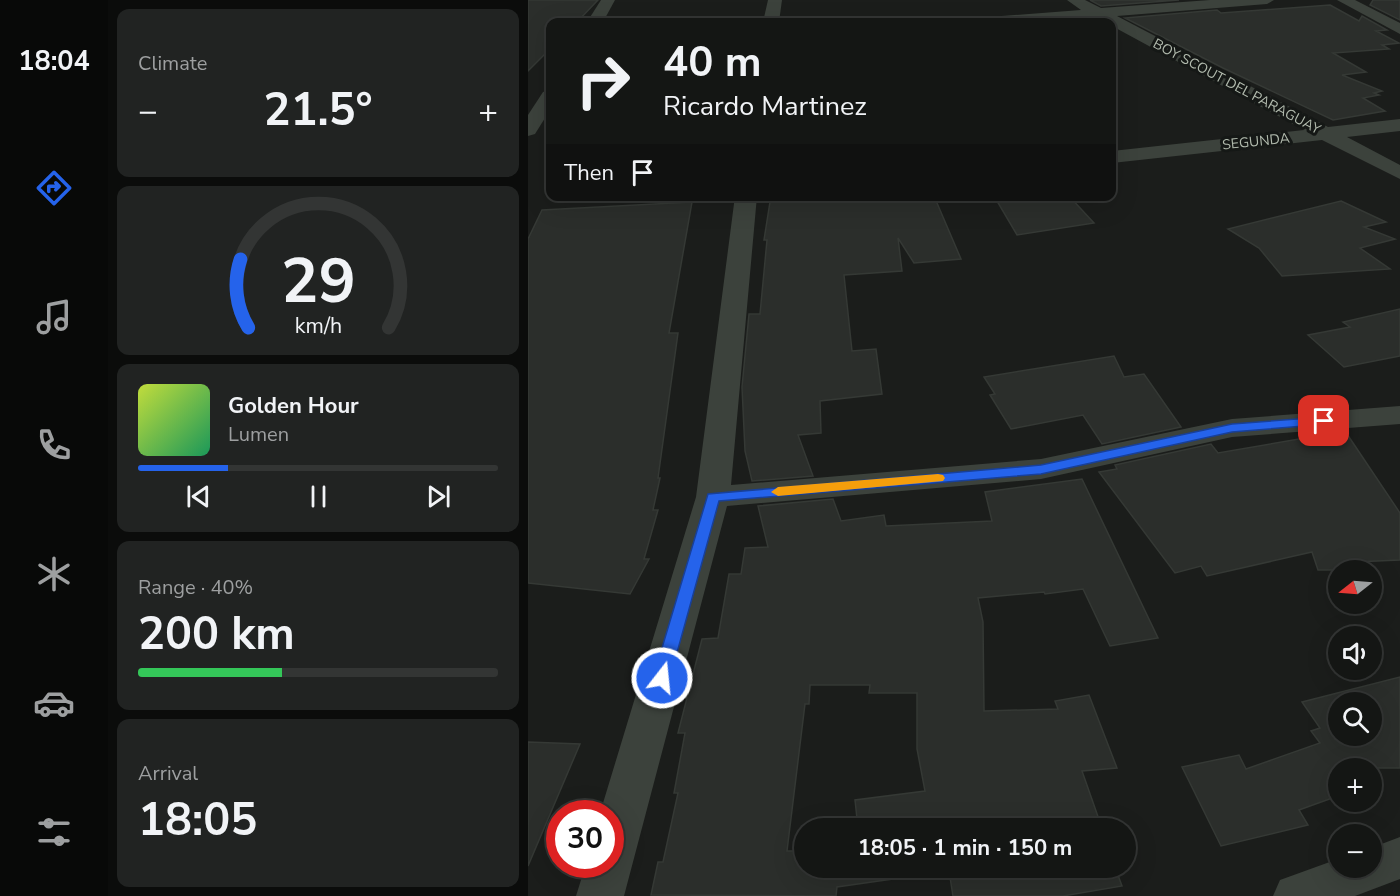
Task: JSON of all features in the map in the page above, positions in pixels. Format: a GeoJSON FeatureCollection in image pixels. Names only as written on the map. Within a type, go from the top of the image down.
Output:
{"type":"FeatureCollection","features":[{"type":"Feature","properties":{"kind":"street"},"geometry":{"type":"LineString","coordinates":[[597,18],[608,0]]}},
{"type":"Feature","properties":{"kind":"street"},"geometry":{"type":"LineString","coordinates":[[772,18],[774,0]]}},
{"type":"Feature","properties":{"kind":"street","name":"BOY SCOUT DEL PARAGUAY"},"geometry":{"type":"LineString","coordinates":[[1074,0],[1110,18]]}},
{"type":"Feature","properties":{"kind":"street"},"geometry":{"type":"LineString","coordinates":[[1038,18],[1267,0]]}},
{"type":"Feature","properties":{"kind":"street"},"geometry":{"type":"LineString","coordinates":[[1344,0],[1400,29]]}},
{"type":"Feature","properties":{"kind":"street","name":"BOY SCOUT DEL PARAGUAY"},"geometry":{"type":"LineString","coordinates":[[1116,21],[1400,173]]}},
{"type":"Feature","properties":{"kind":"street"},"geometry":{"type":"LineString","coordinates":[[528,130],[546,102]]}},
{"type":"Feature","properties":{"kind":"street","name":"SEGUNDA"},"geometry":{"type":"LineString","coordinates":[[1116,157],[1400,126]]}},
{"type":"Feature","properties":{"kind":"street"},"geometry":{"type":"LineString","coordinates":[[624,809],[713,497],[745,201]]}},
{"type":"Feature","properties":{"kind":"street"},"geometry":{"type":"LineString","coordinates":[[713,497],[1041,469],[1232,428],[1400,415]]}},
{"type":"Feature","properties":{"kind":"street"},"geometry":{"type":"LineString","coordinates":[[1297,896],[1400,858]]}},
{"type":"Feature","properties":{"kind":"street"},"geometry":{"type":"LineString","coordinates":[[600,896],[605,878]]}},
{"type":"Feature","properties":{"kind":"building"},"geometry":{"type":"Polygon","coordinates":[[[528,0],[598,0],[581,18],[546,18],[546,53],[528,71],[528,0]]]}},
{"type":"Feature","properties":{"kind":"building"},"geometry":{"type":"Polygon","coordinates":[[[1090,0],[1179,0],[1101,6],[1090,0]]]}},
{"type":"Feature","properties":{"kind":"building"},"geometry":{"type":"Polygon","coordinates":[[[1373,0],[1400,0],[1400,20],[1370,5],[1373,0]]]}},
{"type":"Feature","properties":{"kind":"building"},"geometry":{"type":"Polygon","coordinates":[[[1330,5],[1359,21],[1362,16],[1387,30],[1376,31],[1399,43],[1382,45],[1389,49],[1333,53],[1366,72],[1342,75],[1382,91],[1374,93],[1379,95],[1363,98],[1385,111],[1333,120],[1125,18],[1217,10],[1221,13],[1330,5]]]}},
{"type":"Feature","properties":{"kind":"building"},"geometry":{"type":"Polygon","coordinates":[[[936,201],[961,259],[914,263],[898,238],[902,271],[844,275],[852,351],[876,349],[882,394],[820,401],[821,433],[798,435],[813,476],[752,481],[745,451],[742,387],[749,314],[760,314],[767,240],[764,240],[770,202],[936,201]]]}},
{"type":"Feature","properties":{"kind":"building"},"geometry":{"type":"Polygon","coordinates":[[[997,201],[1074,201],[1094,223],[1017,235],[997,201]]]}},
{"type":"Feature","properties":{"kind":"building"},"geometry":{"type":"Polygon","coordinates":[[[1341,201],[1386,222],[1364,227],[1395,239],[1360,248],[1390,269],[1282,276],[1259,248],[1228,229],[1341,201]]]}},
{"type":"Feature","properties":{"kind":"building"},"geometry":{"type":"Polygon","coordinates":[[[692,202],[669,333],[678,333],[658,478],[660,478],[653,510],[658,510],[644,559],[649,559],[630,594],[528,583],[528,239],[542,210],[692,202]]]}},
{"type":"Feature","properties":{"kind":"building"},"geometry":{"type":"Polygon","coordinates":[[[1400,309],[1400,356],[1344,367],[1308,335],[1350,327],[1343,322],[1400,309]]]}},
{"type":"Feature","properties":{"kind":"building"},"geometry":{"type":"Polygon","coordinates":[[[1114,356],[1124,377],[1144,374],[1181,427],[1102,444],[1083,415],[1011,429],[990,395],[995,394],[984,377],[1114,356]]]}},
{"type":"Feature","properties":{"kind":"building"},"geometry":{"type":"Polygon","coordinates":[[[1345,431],[1400,513],[1400,560],[1328,560],[1328,570],[1318,570],[1312,552],[1207,576],[1201,566],[1175,573],[1099,472],[1117,469],[1115,465],[1211,444],[1218,453],[1345,431]]]}},
{"type":"Feature","properties":{"kind":"building"},"geometry":{"type":"Polygon","coordinates":[[[1082,479],[1158,638],[1110,646],[1083,589],[978,598],[983,622],[984,711],[1058,709],[1055,701],[1089,695],[1117,768],[1082,771],[1098,818],[857,818],[855,800],[925,791],[917,749],[917,693],[869,693],[870,685],[810,685],[809,704],[805,704],[787,851],[794,851],[794,878],[900,878],[837,887],[836,896],[651,895],[658,862],[663,862],[678,793],[674,793],[685,733],[678,733],[702,639],[718,638],[729,574],[741,574],[745,548],[768,547],[758,506],[833,499],[841,521],[884,515],[886,526],[992,521],[985,492],[1082,479]]]}},
{"type":"Feature","properties":{"kind":"building"},"geometry":{"type":"Polygon","coordinates":[[[1400,677],[1400,768],[1382,768],[1382,758],[1328,758],[1328,800],[1299,810],[1308,825],[1221,846],[1182,767],[1239,755],[1246,769],[1320,743],[1311,731],[1320,728],[1302,702],[1328,695],[1328,746],[1382,746],[1382,692],[1341,692],[1400,677]]]}},
{"type":"Feature","properties":{"kind":"building"},"geometry":{"type":"Polygon","coordinates":[[[528,742],[580,744],[556,800],[546,800],[546,824],[528,866],[528,742]]]}},
{"type":"Feature","properties":{"kind":"building"},"geometry":{"type":"Polygon","coordinates":[[[950,878],[1119,878],[1122,886],[1063,896],[953,896],[950,878]]]}},
{"type":"Feature","properties":{"kind":"slow traffic"},"geometry":{"type":"LineString","coordinates":[[778,492],[938,478]]}},
{"type":"Feature","properties":{"kind":"route"},"geometry":{"type":"LineString","coordinates":[[662,678],[713,497],[1041,469],[1232,428],[1324,421]]}}]}
